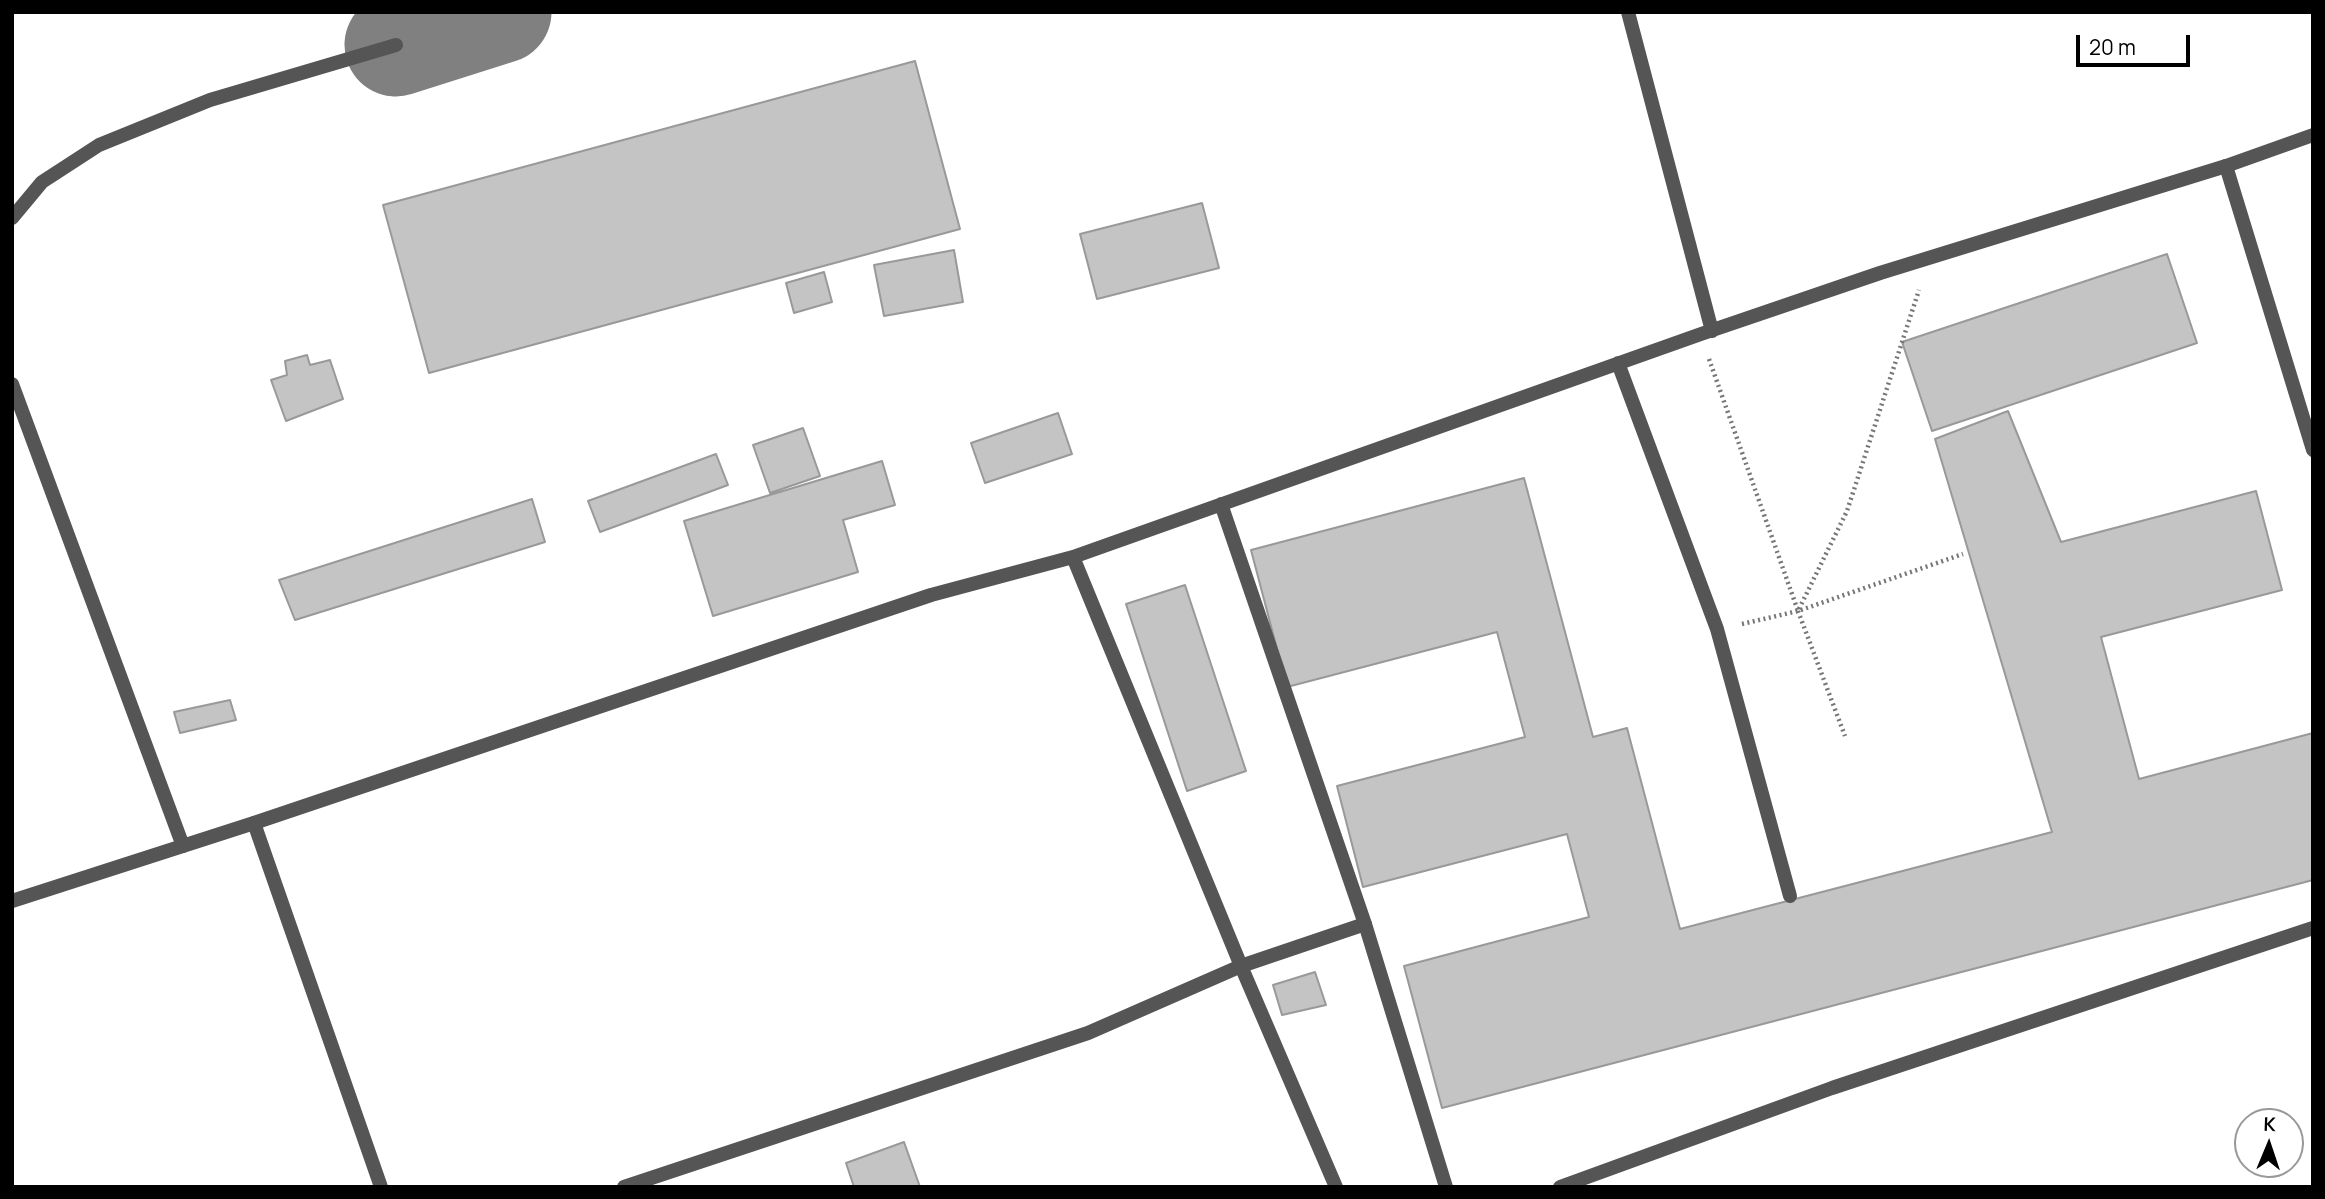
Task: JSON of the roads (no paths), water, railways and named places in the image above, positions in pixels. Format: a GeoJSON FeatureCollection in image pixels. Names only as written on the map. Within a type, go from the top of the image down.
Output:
{"type":"FeatureCollection","features":[{"type":"Feature","properties":{"kind":"street"},"geometry":{"type":"LineString","coordinates":[[1628,12],[1706,332]]}},
{"type":"Feature","properties":{"kind":"street"},"geometry":{"type":"LineString","coordinates":[[12,218],[42,182],[99,145],[210,100],[396,45]]}},
{"type":"Feature","properties":{"kind":"street"},"geometry":{"type":"LineString","coordinates":[[12,901],[254,823],[931,595],[1073,557],[1706,332],[1933,257],[2226,166],[2313,135]]}},
{"type":"Feature","properties":{"kind":"street"},"geometry":{"type":"LineString","coordinates":[[2226,166],[2313,450]]}},
{"type":"Feature","properties":{"kind":"street"},"geometry":{"type":"LineString","coordinates":[[1618,363],[1717,629],[1790,897]]}},
{"type":"Feature","properties":{"kind":"street"},"geometry":{"type":"LineString","coordinates":[[12,384],[183,846]]}},
{"type":"Feature","properties":{"kind":"street"},"geometry":{"type":"LineString","coordinates":[[1221,504],[1365,924],[1446,1187]]}},
{"type":"Feature","properties":{"kind":"street"},"geometry":{"type":"LineString","coordinates":[[1073,557],[1241,966],[1336,1187]]}},
{"type":"Feature","properties":{"kind":"street"},"geometry":{"type":"LineString","coordinates":[[254,823],[381,1187]]}},
{"type":"Feature","properties":{"kind":"street"},"geometry":{"type":"LineString","coordinates":[[624,1187],[1088,1033],[1241,966],[1365,924]]}},
{"type":"Feature","properties":{"kind":"street"},"geometry":{"type":"LineString","coordinates":[[1560,1187],[1832,1088],[2313,928]]}}]}
